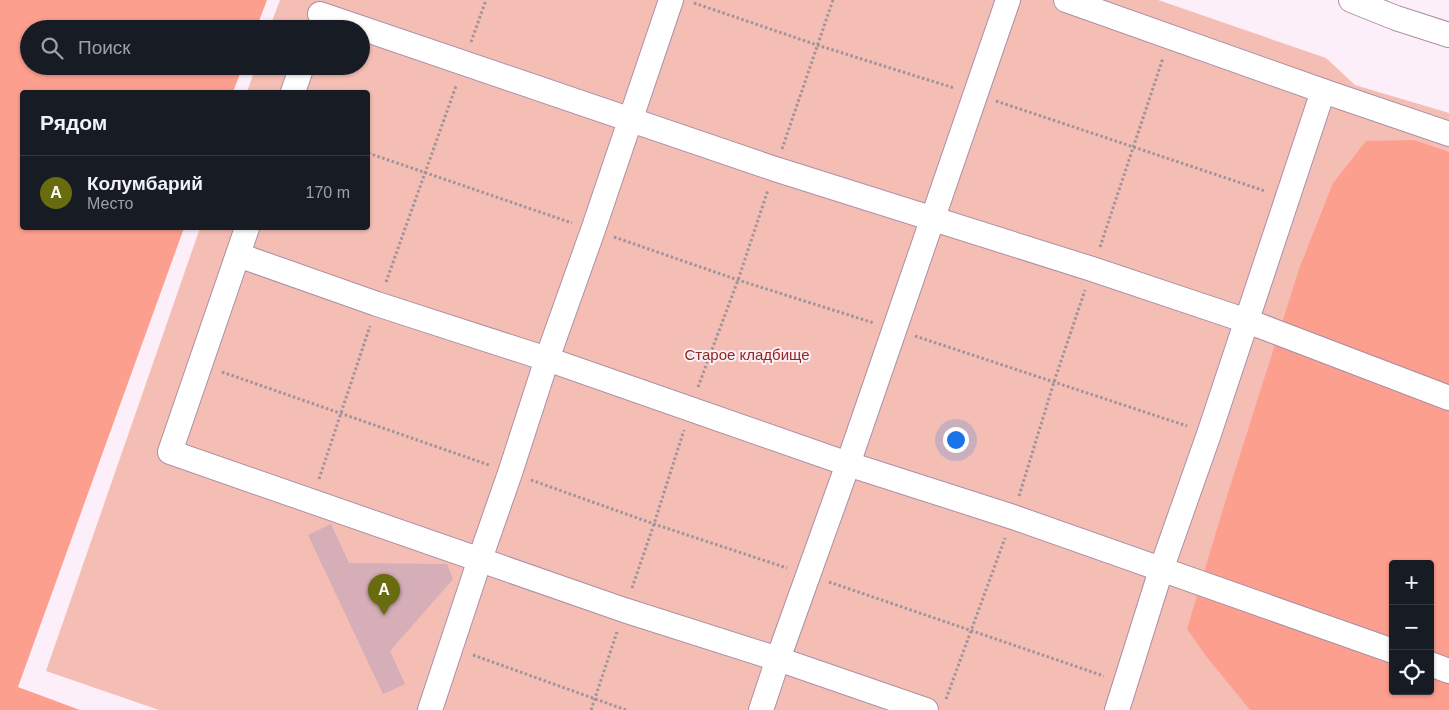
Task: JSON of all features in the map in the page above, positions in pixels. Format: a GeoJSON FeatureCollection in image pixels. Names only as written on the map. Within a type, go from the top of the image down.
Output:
{"type":"FeatureCollection","features":[{"type":"Feature","properties":{"kind":"lane"},"geometry":{"type":"LineString","coordinates":[[430,710],[547,359],[671,0]]}},
{"type":"Feature","properties":{"kind":"lane"},"geometry":{"type":"LineString","coordinates":[[761,710],[1008,0]]}},
{"type":"Feature","properties":{"kind":"lane"},"geometry":{"type":"LineString","coordinates":[[1066,0],[1449,134]]}},
{"type":"Feature","properties":{"kind":"lane"},"geometry":{"type":"LineString","coordinates":[[1351,0],[1396,18],[1449,35]]}},
{"type":"Feature","properties":{"kind":"lane"},"geometry":{"type":"LineString","coordinates":[[320,14],[338,20]]}},
{"type":"Feature","properties":{"kind":"lane"},"geometry":{"type":"LineString","coordinates":[[370,31],[775,169],[1092,269],[1247,321],[1449,398]]}},
{"type":"Feature","properties":{"kind":"lane"},"geometry":{"type":"LineString","coordinates":[[294,90],[299,75]]}},
{"type":"Feature","properties":{"kind":"lane"},"geometry":{"type":"LineString","coordinates":[[1116,710],[1126,684],[1161,570],[1209,434],[1323,91]]}},
{"type":"Feature","properties":{"kind":"lane"},"geometry":{"type":"LineString","coordinates":[[247,230],[170,452],[624,610],[778,659],[936,706]]}},
{"type":"Feature","properties":{"kind":"lane"},"geometry":{"type":"LineString","coordinates":[[238,255],[378,304],[547,359],[848,464],[1012,517],[1390,650]]}},
{"type":"Feature","properties":{"kind":"lane"},"geometry":{"type":"LineString","coordinates":[[1434,665],[1449,671]]}},
{"type":"Feature","properties":{"kind":"path"},"geometry":{"type":"LineString","coordinates":[[311,500],[378,304],[486,0]]}},
{"type":"Feature","properties":{"kind":"path"},"geometry":{"type":"LineString","coordinates":[[591,710],[654,524],[690,408],[738,280],[833,0]]}},
{"type":"Feature","properties":{"kind":"path"},"geometry":{"type":"LineString","coordinates":[[936,706],[971,630],[1012,517],[1054,382],[1171,36]]}},
{"type":"Feature","properties":{"kind":"path"},"geometry":{"type":"LineString","coordinates":[[370,154],[738,280],[894,329],[1209,434]]}},
{"type":"Feature","properties":{"kind":"path"},"geometry":{"type":"LineString","coordinates":[[200,364],[654,524],[1126,684]]}},
{"type":"Feature","properties":{"kind":"path"},"geometry":{"type":"LineString","coordinates":[[451,647],[626,710]]}},
{"type":"Feature","properties":{"kind":"green space","name":"Старое кладбище"},"geometry":{"type":"Polygon","coordinates":[[[280,0],[1158,0],[1326,58],[1355,85],[1449,113],[1449,710],[159,710],[46,671],[199,230],[370,230],[370,90],[248,90],[253,75],[370,75],[370,20],[272,20],[280,0]]]}},
{"type":"Feature","properties":{"kind":"shaded area"},"geometry":{"type":"Polygon","coordinates":[[[0,0],[267,0],[259,20],[20,20],[20,75],[240,75],[234,90],[20,90],[20,230],[183,230],[18,687],[80,710],[0,710],[0,0]]]}},
{"type":"Feature","properties":{"kind":"shaded area"},"geometry":{"type":"Polygon","coordinates":[[[1414,140],[1449,152],[1449,710],[1250,710],[1206,656],[1187,629],[1299,269],[1333,183],[1366,141],[1414,140]]]}},
{"type":"Feature","properties":{"kind":"building"},"geometry":{"type":"Polygon","coordinates":[[[331,524],[349,563],[447,564],[453,579],[390,651],[405,684],[383,694],[308,535],[331,524]]]}},
{"type":"Feature","properties":{"kind":"place","name":"Колумбарий"},"geometry":{"type":"Point","coordinates":[384,615]}}]}
